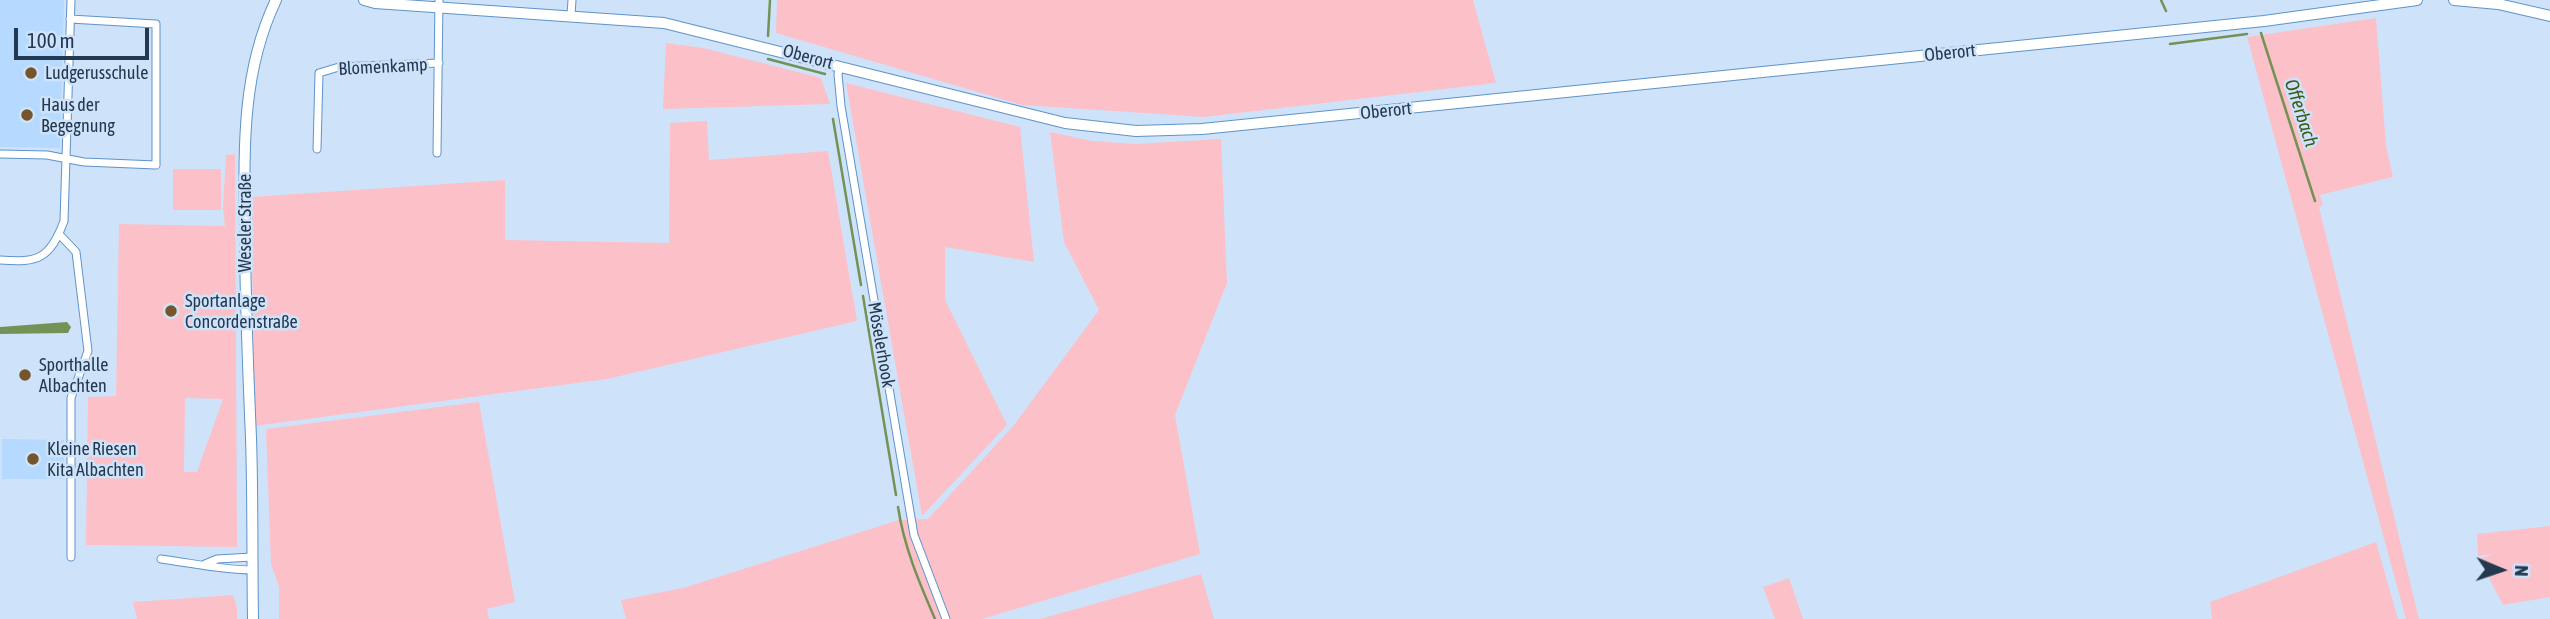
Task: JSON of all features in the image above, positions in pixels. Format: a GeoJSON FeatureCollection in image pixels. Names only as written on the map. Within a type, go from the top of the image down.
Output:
{"type":"FeatureCollection","features":[{"type":"Feature","properties":{"kind":"main road","name":"Weseler Straße"},"geometry":{"type":"LineString","coordinates":[[253,619],[244,152],[247,94],[262,34],[276,0]]}},
{"type":"Feature","properties":{"kind":"main road","name":"Oberort"},"geometry":{"type":"LineString","coordinates":[[364,0],[639,20],[682,26],[1065,122],[1096,128],[1168,131],[2264,21],[2382,2],[2417,0]]}},
{"type":"Feature","properties":{"kind":"main road"},"geometry":{"type":"LineString","coordinates":[[2454,0],[2498,4],[2550,16]]}},
{"type":"Feature","properties":{"kind":"street"},"geometry":{"type":"LineString","coordinates":[[0,260],[35,260],[44,255],[59,234],[64,221],[71,0]]}},
{"type":"Feature","properties":{"kind":"street"},"geometry":{"type":"LineString","coordinates":[[571,15],[572,0]]}},
{"type":"Feature","properties":{"kind":"street","name":"Blomenkamp"},"geometry":{"type":"LineString","coordinates":[[437,153],[439,4]]}},
{"type":"Feature","properties":{"kind":"street"},"geometry":{"type":"LineString","coordinates":[[0,154],[47,155],[84,162],[156,165],[156,24],[70,19]]}},
{"type":"Feature","properties":{"kind":"street","name":"Blomenkamp"},"geometry":{"type":"LineString","coordinates":[[317,149],[319,73],[339,67],[439,63]]}},
{"type":"Feature","properties":{"kind":"street","name":"Möselerhook"},"geometry":{"type":"LineString","coordinates":[[840,66],[838,74],[841,106],[914,535],[946,619]]}},
{"type":"Feature","properties":{"kind":"street"},"geometry":{"type":"LineString","coordinates":[[59,234],[76,252],[88,351],[71,398],[71,557]]}},
{"type":"Feature","properties":{"kind":"street"},"geometry":{"type":"LineString","coordinates":[[205,564],[217,559],[252,557]]}},
{"type":"Feature","properties":{"kind":"street"},"geometry":{"type":"LineString","coordinates":[[162,559],[205,564],[217,569],[252,570]]}},
{"type":"Feature","properties":{"kind":"shaded area","name":"Ludgerusschule"},"geometry":{"type":"Polygon","coordinates":[[[0,0],[64,0],[60,148],[0,147],[0,0]]]}},
{"type":"Feature","properties":{"kind":"shaded area"},"geometry":{"type":"Polygon","coordinates":[[[777,0],[1473,0],[1496,83],[1204,117],[1022,105],[776,33],[777,0]]]}},
{"type":"Feature","properties":{"kind":"shaded area"},"geometry":{"type":"Polygon","coordinates":[[[2376,18],[2386,146],[2393,177],[2320,195],[2323,205],[2319,207],[2419,619],[2406,619],[2247,37],[2376,18]]]}},
{"type":"Feature","properties":{"kind":"shaded area"},"geometry":{"type":"Polygon","coordinates":[[[666,43],[703,48],[821,78],[830,104],[663,109],[666,43]]]}},
{"type":"Feature","properties":{"kind":"shaded area"},"geometry":{"type":"Polygon","coordinates":[[[846,83],[1020,127],[1034,262],[945,247],[945,300],[1007,425],[922,516],[846,83]]]}},
{"type":"Feature","properties":{"kind":"shaded area"},"geometry":{"type":"Polygon","coordinates":[[[707,121],[709,160],[828,151],[857,321],[607,379],[255,426],[251,197],[505,180],[505,240],[669,243],[670,123],[707,121]]]}},
{"type":"Feature","properties":{"kind":"shaded area"},"geometry":{"type":"Polygon","coordinates":[[[1050,132],[1092,141],[1135,144],[1221,139],[1227,283],[1175,415],[1200,554],[982,619],[626,619],[621,600],[683,588],[899,520],[928,519],[1014,425],[1099,310],[1064,242],[1050,132]]]}},
{"type":"Feature","properties":{"kind":"shaded area"},"geometry":{"type":"Polygon","coordinates":[[[235,154],[237,547],[86,545],[88,397],[116,396],[119,224],[225,226],[223,207],[226,155],[235,154]],[[185,398],[184,472],[197,472],[223,399],[185,398]]]}},
{"type":"Feature","properties":{"kind":"shaded area"},"geometry":{"type":"Polygon","coordinates":[[[173,169],[221,169],[221,210],[173,210],[173,169]]]}},
{"type":"Feature","properties":{"kind":"shaded area"},"geometry":{"type":"Polygon","coordinates":[[[67,322],[71,327],[68,333],[0,334],[0,327],[67,322]]]}},
{"type":"Feature","properties":{"kind":"shaded area"},"geometry":{"type":"Polygon","coordinates":[[[479,402],[515,602],[487,609],[489,619],[279,619],[279,587],[271,564],[266,429],[479,402]]]}},
{"type":"Feature","properties":{"kind":"shaded area","name":"Kleine Riesen Kita Albachten"},"geometry":{"type":"Polygon","coordinates":[[[2,439],[64,440],[64,479],[2,479],[2,439]]]}},
{"type":"Feature","properties":{"kind":"shaded area"},"geometry":{"type":"Polygon","coordinates":[[[2550,526],[2550,597],[2503,605],[2479,559],[2493,554],[2478,556],[2477,534],[2550,526]]]}},
{"type":"Feature","properties":{"kind":"shaded area"},"geometry":{"type":"Polygon","coordinates":[[[2376,542],[2398,619],[2212,619],[2210,602],[2376,542]]]}},
{"type":"Feature","properties":{"kind":"shaded area"},"geometry":{"type":"Polygon","coordinates":[[[1201,574],[1214,619],[1040,619],[1201,574]]]}},
{"type":"Feature","properties":{"kind":"shaded area"},"geometry":{"type":"Polygon","coordinates":[[[1789,578],[1803,619],[1775,619],[1763,587],[1789,578]]]}},
{"type":"Feature","properties":{"kind":"shaded area"},"geometry":{"type":"Polygon","coordinates":[[[233,595],[237,619],[137,619],[133,602],[233,595]]]}},
{"type":"Feature","properties":{"kind":"waterway"},"geometry":{"type":"LineString","coordinates":[[768,36],[770,0]]}},
{"type":"Feature","properties":{"kind":"waterway","name":"Offerbach"},"geometry":{"type":"LineString","coordinates":[[2161,0],[2166,11]]}},
{"type":"Feature","properties":{"kind":"waterway","name":"Offerbach"},"geometry":{"type":"LineString","coordinates":[[2261,33],[2315,201]]}},
{"type":"Feature","properties":{"kind":"waterway","name":"Offerbach"},"geometry":{"type":"LineString","coordinates":[[2170,44],[2247,34]]}},
{"type":"Feature","properties":{"kind":"waterway"},"geometry":{"type":"LineString","coordinates":[[768,59],[825,74]]}},
{"type":"Feature","properties":{"kind":"waterway"},"geometry":{"type":"LineString","coordinates":[[833,119],[861,285]]}},
{"type":"Feature","properties":{"kind":"waterway"},"geometry":{"type":"LineString","coordinates":[[863,296],[896,495]]}},
{"type":"Feature","properties":{"kind":"waterway"},"geometry":{"type":"LineString","coordinates":[[898,507],[908,550],[935,619]]}},
{"type":"Feature","properties":{"kind":"place","name":"Ludgerusschule"},"geometry":{"type":"Point","coordinates":[31,73]}},
{"type":"Feature","properties":{"kind":"place","name":"Haus der Begegnung"},"geometry":{"type":"Point","coordinates":[27,115]}},
{"type":"Feature","properties":{"kind":"place","name":"Sportanlage Concordenstraße"},"geometry":{"type":"Point","coordinates":[171,311]}},
{"type":"Feature","properties":{"kind":"place","name":"Sporthalle Albachten"},"geometry":{"type":"Point","coordinates":[25,375]}},
{"type":"Feature","properties":{"kind":"place","name":"Kleine Riesen Kita Albachten"},"geometry":{"type":"Point","coordinates":[33,459]}}]}
